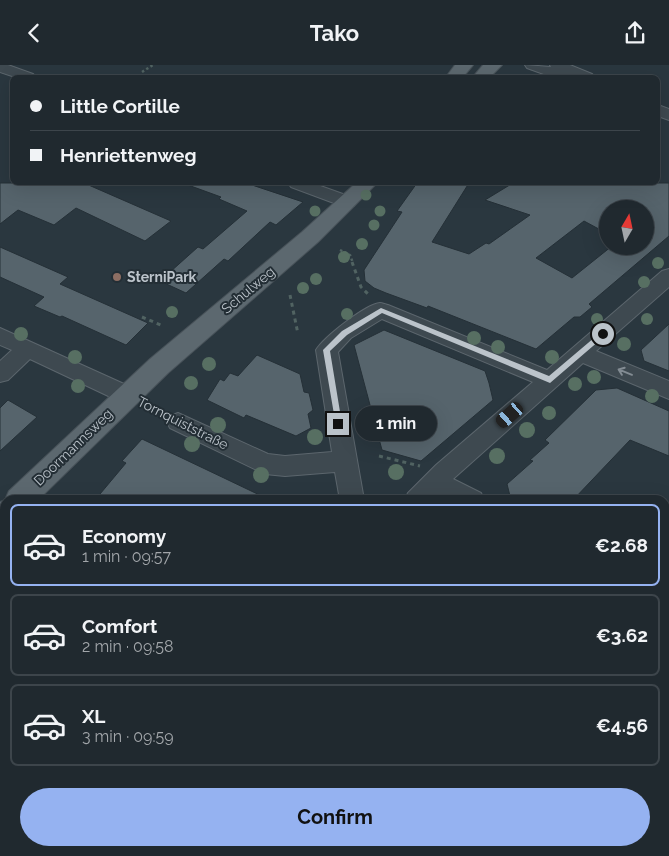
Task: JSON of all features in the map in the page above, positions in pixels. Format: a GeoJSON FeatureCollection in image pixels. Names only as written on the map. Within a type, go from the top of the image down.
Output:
{"type":"FeatureCollection","features":[{"type":"Feature","properties":{"kind":"main road"},"geometry":{"type":"LineString","coordinates":[[456,75],[464,65]]}},
{"type":"Feature","properties":{"kind":"main road"},"geometry":{"type":"LineString","coordinates":[[483,75],[493,65]]}},
{"type":"Feature","properties":{"kind":"main road","name":"Schulweg"},"geometry":{"type":"LineString","coordinates":[[127,395],[310,237],[365,185]]}},
{"type":"Feature","properties":{"kind":"main road","name":"Doormannsweg"},"geometry":{"type":"LineString","coordinates":[[24,495],[127,395]]}},
{"type":"Feature","properties":{"kind":"street"},"geometry":{"type":"LineString","coordinates":[[532,65],[560,75]]}},
{"type":"Feature","properties":{"kind":"street"},"geometry":{"type":"LineString","coordinates":[[557,65],[582,75]]}},
{"type":"Feature","properties":{"kind":"street"},"geometry":{"type":"LineString","coordinates":[[0,67],[22,75]]}},
{"type":"Feature","properties":{"kind":"street"},"geometry":{"type":"LineString","coordinates":[[302,185],[348,202]]}},
{"type":"Feature","properties":{"kind":"street"},"geometry":{"type":"LineString","coordinates":[[419,495],[428,474],[550,380],[669,276]]}},
{"type":"Feature","properties":{"kind":"street"},"geometry":{"type":"LineString","coordinates":[[351,495],[326,350],[344,333],[381,310],[550,380]]}},
{"type":"Feature","properties":{"kind":"street","name":"Tornquiststraße"},"geometry":{"type":"LineString","coordinates":[[0,336],[127,395]]}},
{"type":"Feature","properties":{"kind":"street"},"geometry":{"type":"LineString","coordinates":[[0,374],[27,349]]}},
{"type":"Feature","properties":{"kind":"street"},"geometry":{"type":"LineString","coordinates":[[580,354],[669,390]]}},
{"type":"Feature","properties":{"kind":"street","name":"Tornquiststraße"},"geometry":{"type":"LineString","coordinates":[[178,422],[265,464],[285,467],[344,461]]}},
{"type":"Feature","properties":{"kind":"street"},"geometry":{"type":"LineString","coordinates":[[428,474],[464,495]]}},
{"type":"Feature","properties":{"kind":"path"},"geometry":{"type":"LineString","coordinates":[[142,72],[153,65]]}},
{"type":"Feature","properties":{"kind":"path"},"geometry":{"type":"LineString","coordinates":[[340,250],[350,255],[361,287],[372,299]]}},
{"type":"Feature","properties":{"kind":"path"},"geometry":{"type":"LineString","coordinates":[[290,295],[298,334]]}},
{"type":"Feature","properties":{"kind":"path"},"geometry":{"type":"LineString","coordinates":[[142,317],[163,326]]}},
{"type":"Feature","properties":{"kind":"path"},"geometry":{"type":"LineString","coordinates":[[379,456],[428,474]]}},
{"type":"Feature","properties":{"kind":"building"},"geometry":{"type":"Polygon","coordinates":[[[0,183],[10,183],[10,185],[89,185],[171,221],[145,241],[76,208],[54,225],[18,210],[0,224],[0,183]]]}},
{"type":"Feature","properties":{"kind":"building"},"geometry":{"type":"Polygon","coordinates":[[[660,183],[669,183],[669,236],[654,249],[654,200],[599,200],[599,229],[584,221],[536,258],[572,278],[601,255],[647,255],[589,304],[592,307],[580,317],[574,317],[536,349],[428,306],[427,308],[374,288],[365,281],[364,270],[402,212],[397,211],[416,185],[468,185],[432,242],[469,254],[486,243],[489,244],[530,215],[485,200],[510,185],[660,185],[660,183]]]}},
{"type":"Feature","properties":{"kind":"building"},"geometry":{"type":"Polygon","coordinates":[[[188,185],[252,185],[303,202],[276,225],[270,222],[228,261],[224,259],[186,293],[160,281],[198,247],[203,249],[247,211],[219,199],[221,197],[188,185]]]}},
{"type":"Feature","properties":{"kind":"building"},"geometry":{"type":"Polygon","coordinates":[[[0,247],[68,277],[60,284],[148,323],[126,345],[62,316],[60,317],[34,306],[44,297],[0,277],[0,247]]]}},
{"type":"Feature","properties":{"kind":"building"},"geometry":{"type":"Polygon","coordinates":[[[669,324],[669,371],[644,361],[641,350],[669,324]]]}},
{"type":"Feature","properties":{"kind":"building"},"geometry":{"type":"Polygon","coordinates":[[[384,330],[485,371],[489,383],[493,400],[421,461],[382,450],[354,345],[384,330]]]}},
{"type":"Feature","properties":{"kind":"building"},"geometry":{"type":"Polygon","coordinates":[[[257,355],[300,374],[304,392],[309,393],[313,410],[308,414],[311,428],[296,436],[246,415],[244,418],[207,400],[220,379],[224,381],[230,373],[238,376],[257,355]]]}},
{"type":"Feature","properties":{"kind":"building"},"geometry":{"type":"Polygon","coordinates":[[[617,388],[669,411],[669,456],[630,440],[578,495],[510,495],[507,484],[533,461],[530,460],[549,443],[545,440],[596,390],[617,388]]]}},
{"type":"Feature","properties":{"kind":"building"},"geometry":{"type":"Polygon","coordinates":[[[8,400],[37,417],[0,451],[0,408],[8,400]]]}},
{"type":"Feature","properties":{"kind":"building"},"geometry":{"type":"Polygon","coordinates":[[[142,439],[260,495],[99,495],[126,463],[122,461],[142,439]]]}},
{"type":"Feature","properties":{"kind":"place","name":"SterniPark"},"geometry":{"type":"Point","coordinates":[117,277]}},
{"type":"Feature","properties":{"kind":"route"},"geometry":{"type":"LineString","coordinates":[[338,424],[326,350],[344,333],[381,310],[550,380],[603,334]]}}]}
